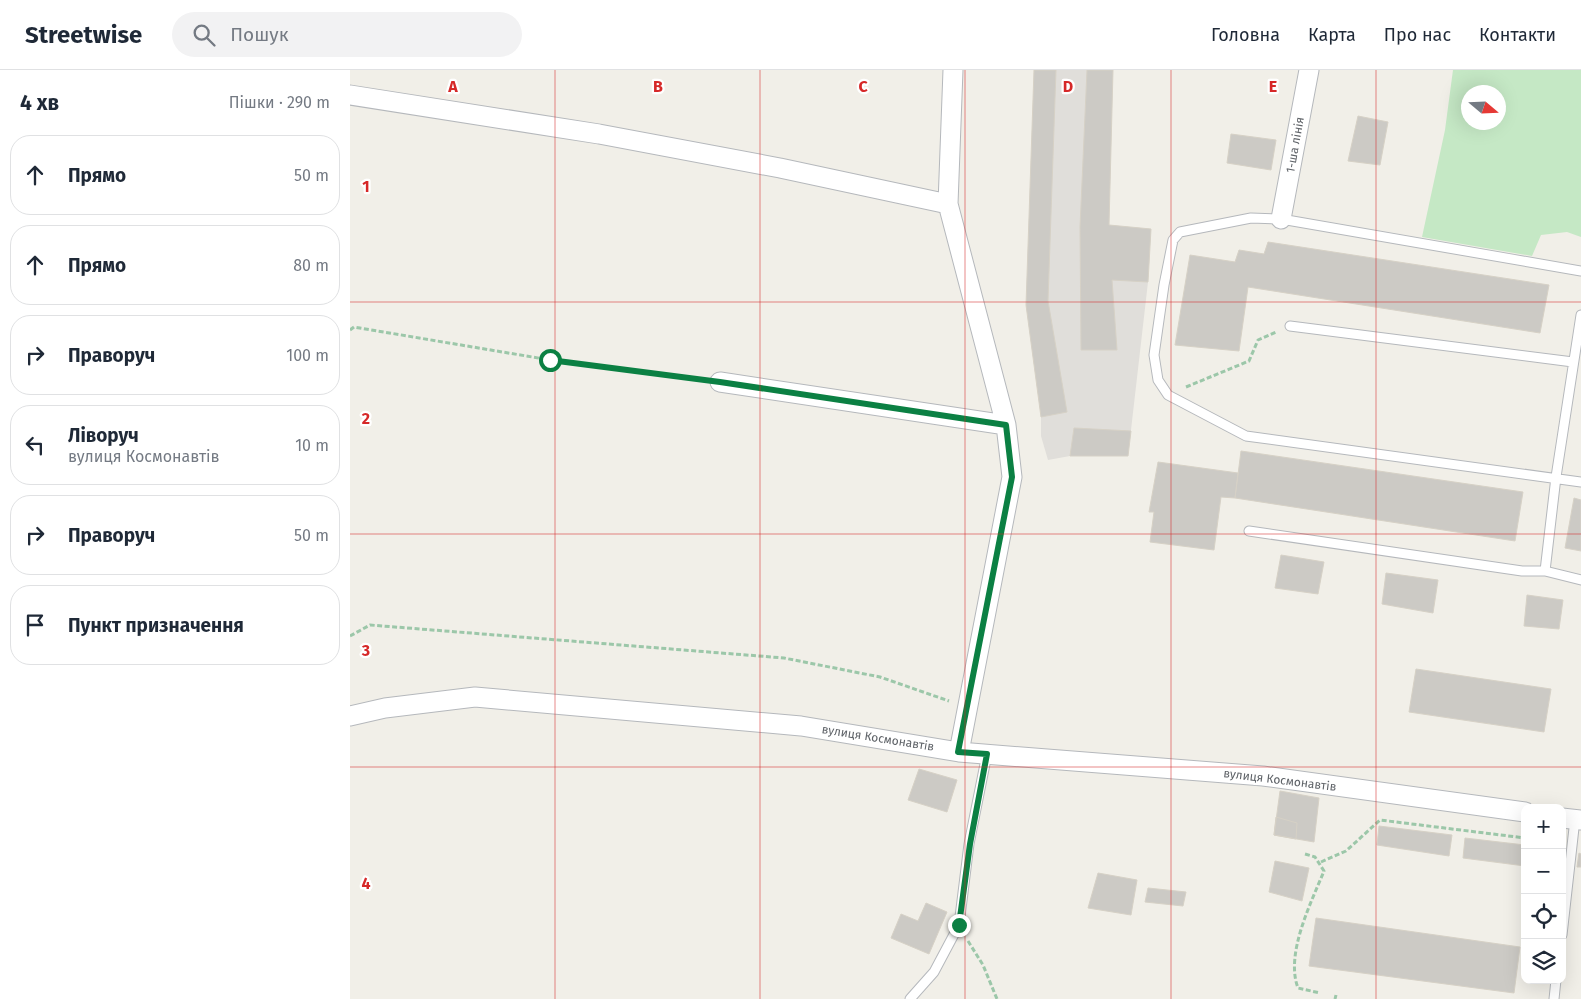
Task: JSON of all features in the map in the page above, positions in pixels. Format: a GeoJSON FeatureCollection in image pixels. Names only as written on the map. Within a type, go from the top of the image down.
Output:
{"type":"FeatureCollection","features":[{"type":"Feature","properties":{"kind":"street"},"geometry":{"type":"LineString","coordinates":[[952,70],[948,204],[1006,425],[1012,477],[958,752]]}},
{"type":"Feature","properties":{"kind":"street","name":"1-ша лінія"},"geometry":{"type":"LineString","coordinates":[[1281,219],[1309,70]]}},
{"type":"Feature","properties":{"kind":"street"},"geometry":{"type":"LineString","coordinates":[[350,95],[599,134],[780,168],[948,204]]}},
{"type":"Feature","properties":{"kind":"street"},"geometry":{"type":"LineString","coordinates":[[720,382],[1006,425]]}},
{"type":"Feature","properties":{"kind":"street","name":"вулиця Космонавтів"},"geometry":{"type":"LineString","coordinates":[[350,716],[385,708],[475,697],[802,726],[958,752],[1263,776],[1521,811]]}},
{"type":"Feature","properties":{"kind":"lane"},"geometry":{"type":"LineString","coordinates":[[1581,271],[1281,219],[1242,219],[1180,232],[1173,240],[1164,285],[1154,355],[1158,380],[1168,395],[1246,436],[1556,477],[1581,482]]}},
{"type":"Feature","properties":{"kind":"lane"},"geometry":{"type":"LineString","coordinates":[[1545,571],[1556,477],[1581,315]]}},
{"type":"Feature","properties":{"kind":"lane"},"geometry":{"type":"LineString","coordinates":[[1290,326],[1573,362]]}},
{"type":"Feature","properties":{"kind":"lane"},"geometry":{"type":"LineString","coordinates":[[1249,531],[1512,570],[1545,571],[1581,580]]}},
{"type":"Feature","properties":{"kind":"lane"},"geometry":{"type":"LineString","coordinates":[[910,999],[934,972],[959,925],[970,844],[987,754]]}},
{"type":"Feature","properties":{"kind":"lane"},"geometry":{"type":"LineString","coordinates":[[1566,894],[1573,819]]}},
{"type":"Feature","properties":{"kind":"lane"},"geometry":{"type":"LineString","coordinates":[[1554,999],[1556,984]]}},
{"type":"Feature","properties":{"kind":"path"},"geometry":{"type":"LineString","coordinates":[[1168,395],[1249,361],[1258,340],[1290,326]]}},
{"type":"Feature","properties":{"kind":"path"},"geometry":{"type":"LineString","coordinates":[[350,330],[354,327],[550,360],[720,382]]}},
{"type":"Feature","properties":{"kind":"path"},"geometry":{"type":"LineString","coordinates":[[350,636],[370,625],[784,658],[880,677],[967,707]]}},
{"type":"Feature","properties":{"kind":"path"},"geometry":{"type":"LineString","coordinates":[[1321,862],[1346,851],[1380,820],[1521,838]]}},
{"type":"Feature","properties":{"kind":"path"},"geometry":{"type":"LineString","coordinates":[[1305,854],[1315,857],[1321,862],[1324,871],[1303,919],[1294,976],[1298,988],[1320,993]]}},
{"type":"Feature","properties":{"kind":"path"},"geometry":{"type":"LineString","coordinates":[[959,925],[983,965],[997,999]]}},
{"type":"Feature","properties":{"kind":"shaded area"},"geometry":{"type":"Polygon","coordinates":[[[1034,70],[1113,70],[1109,225],[1151,229],[1148,282],[1128,456],[1070,456],[1048,460],[1041,436],[1041,417],[1026,305],[1034,70]]]}},
{"type":"Feature","properties":{"kind":"green space"},"geometry":{"type":"Polygon","coordinates":[[[1453,70],[1581,70],[1581,237],[1567,232],[1541,235],[1532,256],[1422,237],[1445,130],[1453,70]]]}},
{"type":"Feature","properties":{"kind":"building"},"geometry":{"type":"Polygon","coordinates":[[[1034,70],[1056,70],[1048,301],[1067,412],[1041,417],[1026,305],[1034,70]]]}},
{"type":"Feature","properties":{"kind":"building"},"geometry":{"type":"Polygon","coordinates":[[[1087,70],[1113,70],[1109,225],[1151,229],[1148,282],[1112,280],[1117,350],[1081,350],[1080,227],[1087,70]]]}},
{"type":"Feature","properties":{"kind":"building"},"geometry":{"type":"Polygon","coordinates":[[[1358,116],[1388,122],[1380,165],[1348,161],[1358,116]]]}},
{"type":"Feature","properties":{"kind":"building"},"geometry":{"type":"Polygon","coordinates":[[[1231,134],[1276,140],[1271,170],[1227,163],[1231,134]]]}},
{"type":"Feature","properties":{"kind":"building"},"geometry":{"type":"Polygon","coordinates":[[[1268,242],[1549,285],[1540,333],[1248,287],[1239,351],[1175,345],[1190,255],[1235,262],[1239,250],[1264,254],[1268,242]]]}},
{"type":"Feature","properties":{"kind":"building"},"geometry":{"type":"Polygon","coordinates":[[[1074,428],[1131,431],[1128,456],[1070,456],[1074,428]]]}},
{"type":"Feature","properties":{"kind":"building"},"geometry":{"type":"Polygon","coordinates":[[[1241,451],[1523,492],[1515,541],[1235,498],[1241,451]]]}},
{"type":"Feature","properties":{"kind":"building"},"geometry":{"type":"Polygon","coordinates":[[[1158,462],[1238,473],[1235,498],[1221,497],[1214,550],[1150,542],[1154,512],[1149,512],[1158,462]]]}},
{"type":"Feature","properties":{"kind":"building"},"geometry":{"type":"Polygon","coordinates":[[[1574,498],[1581,500],[1581,551],[1565,548],[1574,498]]]}},
{"type":"Feature","properties":{"kind":"building"},"geometry":{"type":"Polygon","coordinates":[[[1281,555],[1324,562],[1318,594],[1275,588],[1281,555]]]}},
{"type":"Feature","properties":{"kind":"building"},"geometry":{"type":"Polygon","coordinates":[[[1386,573],[1438,580],[1433,613],[1382,604],[1386,573]]]}},
{"type":"Feature","properties":{"kind":"building"},"geometry":{"type":"Polygon","coordinates":[[[1527,595],[1563,600],[1559,629],[1524,626],[1527,595]]]}},
{"type":"Feature","properties":{"kind":"building"},"geometry":{"type":"Polygon","coordinates":[[[1416,669],[1551,689],[1544,732],[1409,712],[1416,669]]]}},
{"type":"Feature","properties":{"kind":"building"},"geometry":{"type":"Polygon","coordinates":[[[919,769],[957,780],[947,812],[908,800],[919,769]]]}},
{"type":"Feature","properties":{"kind":"building"},"geometry":{"type":"Polygon","coordinates":[[[1280,791],[1319,798],[1314,842],[1274,835],[1280,791]]]}},
{"type":"Feature","properties":{"kind":"building"},"geometry":{"type":"Polygon","coordinates":[[[1276,817],[1297,823],[1296,839],[1274,835],[1276,817]]]}},
{"type":"Feature","properties":{"kind":"building"},"geometry":{"type":"Polygon","coordinates":[[[1379,826],[1452,835],[1449,856],[1377,845],[1379,826]]]}},
{"type":"Feature","properties":{"kind":"building"},"geometry":{"type":"Polygon","coordinates":[[[1465,838],[1521,845],[1521,865],[1463,858],[1465,838]]]}},
{"type":"Feature","properties":{"kind":"building"},"geometry":{"type":"Polygon","coordinates":[[[1579,853],[1581,854],[1581,867],[1577,867],[1579,853]]]}},
{"type":"Feature","properties":{"kind":"building"},"geometry":{"type":"Polygon","coordinates":[[[1275,861],[1309,868],[1302,901],[1269,892],[1275,861]]]}},
{"type":"Feature","properties":{"kind":"building"},"geometry":{"type":"Polygon","coordinates":[[[1098,873],[1137,880],[1131,915],[1088,908],[1098,873]]]}},
{"type":"Feature","properties":{"kind":"building"},"geometry":{"type":"Polygon","coordinates":[[[1148,888],[1186,892],[1183,906],[1145,902],[1148,888]]]}},
{"type":"Feature","properties":{"kind":"building"},"geometry":{"type":"Polygon","coordinates":[[[926,903],[947,912],[929,954],[891,938],[901,914],[918,921],[926,903]]]}},
{"type":"Feature","properties":{"kind":"building"},"geometry":{"type":"Polygon","coordinates":[[[1316,918],[1520,947],[1514,993],[1309,966],[1316,918]]]}},
{"type":"Feature","properties":{"kind":"route"},"geometry":{"type":"LineString","coordinates":[[550,360],[720,382],[1006,425],[1012,477],[958,752],[987,754],[970,844],[959,925]]}}]}
